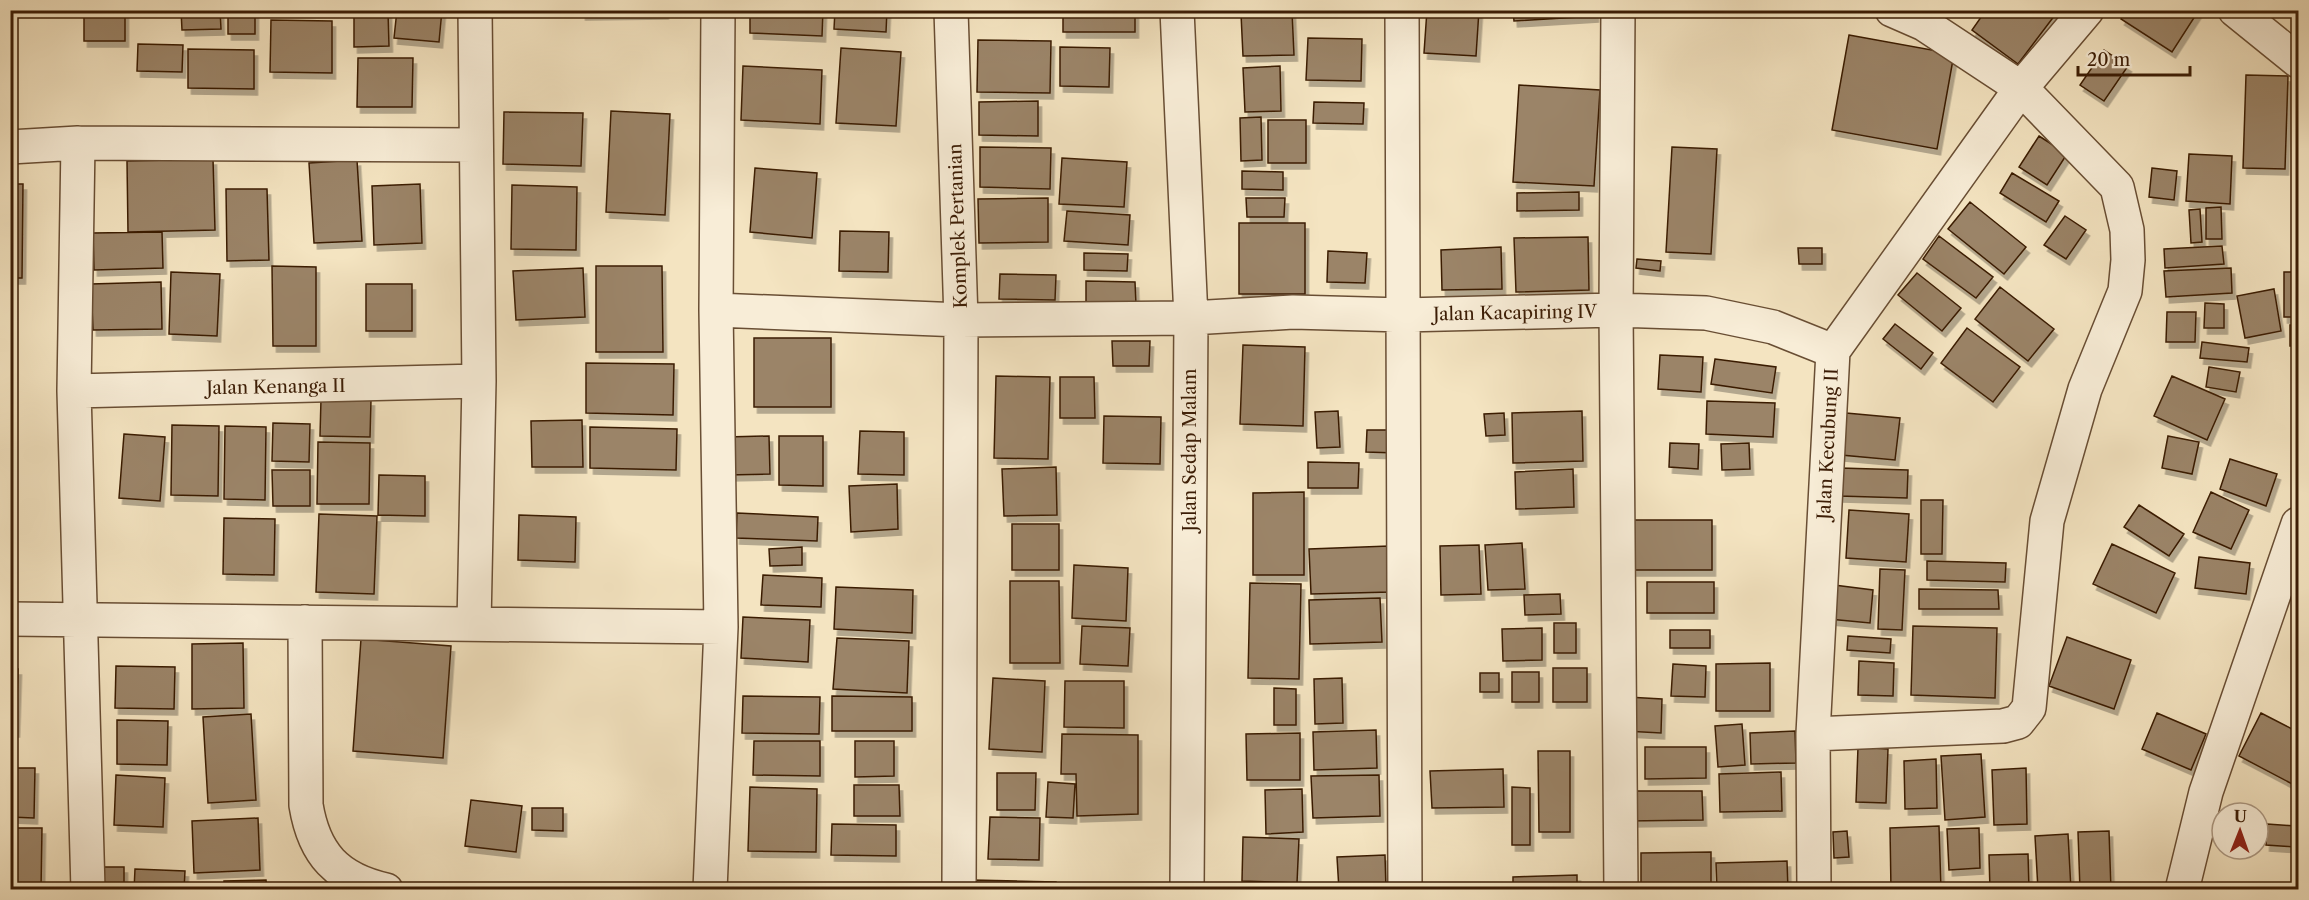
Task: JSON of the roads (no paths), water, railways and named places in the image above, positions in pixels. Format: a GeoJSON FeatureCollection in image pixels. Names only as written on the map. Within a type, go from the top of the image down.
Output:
{"type":"FeatureCollection","features":[{"type":"Feature","properties":{"kind":"street"},"geometry":{"type":"LineString","coordinates":[[474,624],[478,381],[475,10]]}},
{"type":"Feature","properties":{"kind":"street"},"geometry":{"type":"LineString","coordinates":[[710,890],[721,627],[716,310],[718,10]]}},
{"type":"Feature","properties":{"kind":"street","name":"Komplek Pertanian"},"geometry":{"type":"LineString","coordinates":[[951,10],[961,320],[1191,318]]}},
{"type":"Feature","properties":{"kind":"street","name":"Jalan Sedap Malam"},"geometry":{"type":"LineString","coordinates":[[1178,10],[1191,318],[1186,890]]}},
{"type":"Feature","properties":{"kind":"street"},"geometry":{"type":"LineString","coordinates":[[1402,10],[1405,890]]}},
{"type":"Feature","properties":{"kind":"street"},"geometry":{"type":"LineString","coordinates":[[1618,10],[1616,310],[1621,890]]}},
{"type":"Feature","properties":{"kind":"street"},"geometry":{"type":"LineString","coordinates":[[1813,734],[2003,726],[2018,722],[2029,708],[2047,521],[2085,390],[2125,291],[2128,260],[2127,230],[2117,187],[2021,88],[1924,24],[1892,10]]}},
{"type":"Feature","properties":{"kind":"street","name":"Jalan Kecubung II"},"geometry":{"type":"LineString","coordinates":[[1814,890],[1813,734],[1833,351],[2021,88],[2087,10]]}},
{"type":"Feature","properties":{"kind":"street"},"geometry":{"type":"LineString","coordinates":[[2235,10],[2298,61]]}},
{"type":"Feature","properties":{"kind":"street"},"geometry":{"type":"LineString","coordinates":[[10,147],[78,143],[476,145]]}},
{"type":"Feature","properties":{"kind":"street"},"geometry":{"type":"LineString","coordinates":[[78,143],[74,391],[88,890]]}},
{"type":"Feature","properties":{"kind":"street"},"geometry":{"type":"LineString","coordinates":[[716,310],[961,320],[959,890]]}},
{"type":"Feature","properties":{"kind":"street","name":"Jalan Kacapiring IV"},"geometry":{"type":"LineString","coordinates":[[1191,318],[1293,312],[1403,315],[1616,310],[1706,313],[1773,327],[1833,351]]}},
{"type":"Feature","properties":{"kind":"street","name":"Jalan Kenanga II"},"geometry":{"type":"LineString","coordinates":[[74,391],[478,381]]}},
{"type":"Feature","properties":{"kind":"street"},"geometry":{"type":"LineString","coordinates":[[2182,890],[2206,792],[2298,524]]}},
{"type":"Feature","properties":{"kind":"street"},"geometry":{"type":"LineString","coordinates":[[10,619],[721,627]]}},
{"type":"Feature","properties":{"kind":"street"},"geometry":{"type":"LineString","coordinates":[[304,622],[306,805],[310,831],[325,858],[346,876],[386,890]]}}]}
